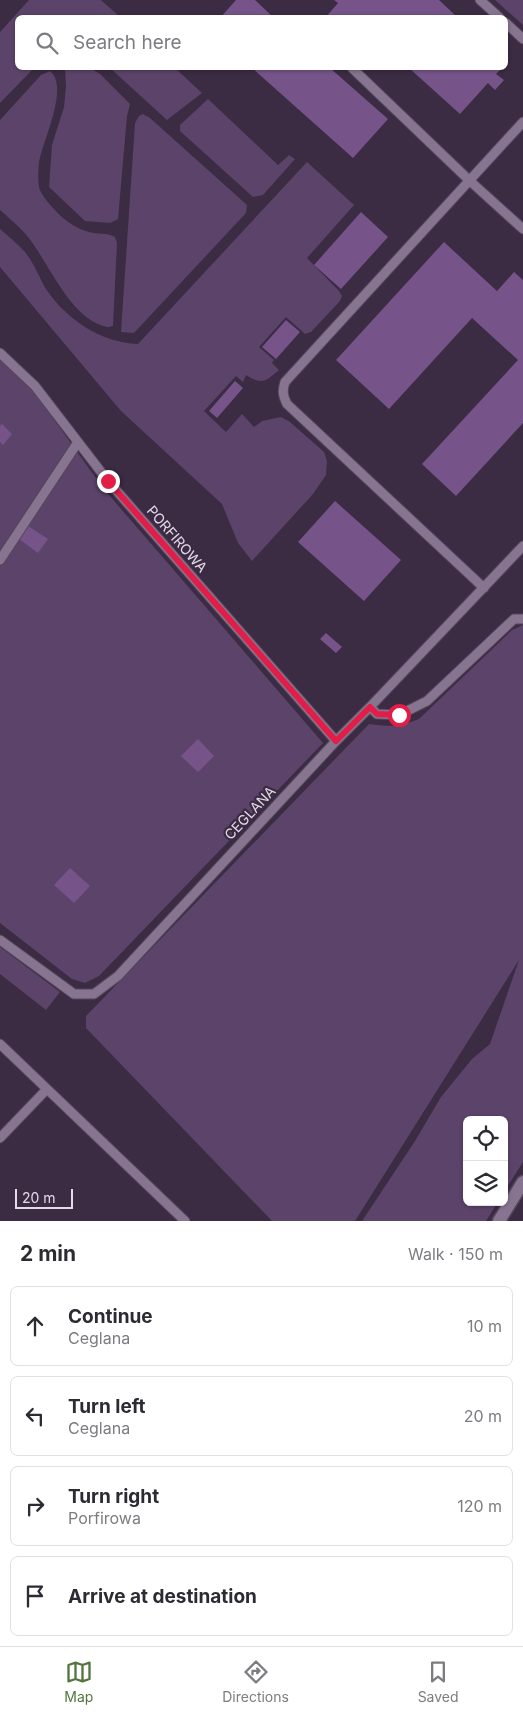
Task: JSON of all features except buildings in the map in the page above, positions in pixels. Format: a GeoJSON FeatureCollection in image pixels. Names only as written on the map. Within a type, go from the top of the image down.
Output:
{"type":"FeatureCollection","features":[{"type":"Feature","properties":{"kind":"street"},"geometry":{"type":"LineString","coordinates":[[499,1221],[523,1182]]}},
{"type":"Feature","properties":{"kind":"lane"},"geometry":{"type":"LineString","coordinates":[[480,0],[497,15]]}},
{"type":"Feature","properties":{"kind":"lane"},"geometry":{"type":"LineString","coordinates":[[508,25],[523,38]]}},
{"type":"Feature","properties":{"kind":"lane"},"geometry":{"type":"LineString","coordinates":[[354,70],[523,229]]}},
{"type":"Feature","properties":{"kind":"lane"},"geometry":{"type":"LineString","coordinates":[[484,588],[287,404],[283,396],[283,390],[285,382],[523,122]]}},
{"type":"Feature","properties":{"kind":"lane","name":"PORFIROWA"},"geometry":{"type":"LineString","coordinates":[[0,353],[35,386],[108,481],[336,741]]}},
{"type":"Feature","properties":{"kind":"lane"},"geometry":{"type":"LineString","coordinates":[[0,560],[78,442]]}},
{"type":"Feature","properties":{"kind":"lane","name":"CEGLANA"},"geometry":{"type":"LineString","coordinates":[[0,940],[74,994],[94,994],[118,976],[336,741],[523,546]]}},
{"type":"Feature","properties":{"kind":"lane"},"geometry":{"type":"LineString","coordinates":[[370,707],[377,714],[399,715],[427,701],[514,619],[523,619]]}},
{"type":"Feature","properties":{"kind":"lane"},"geometry":{"type":"LineString","coordinates":[[0,1044],[185,1221]]}},
{"type":"Feature","properties":{"kind":"lane"},"geometry":{"type":"LineString","coordinates":[[0,1138],[47,1089]]}},
{"type":"Feature","properties":{"kind":"shaded area"},"geometry":{"type":"Polygon","coordinates":[[[29,0],[101,0],[118,15],[15,15],[29,0]]]}},
{"type":"Feature","properties":{"kind":"shaded area"},"geometry":{"type":"Polygon","coordinates":[[[495,0],[523,0],[523,25],[495,0]]]}},
{"type":"Feature","properties":{"kind":"shaded area"},"geometry":{"type":"Polygon","coordinates":[[[15,15],[15,70],[32,70],[0,103],[0,32],[15,15]]]}},
{"type":"Feature","properties":{"kind":"shaded area"},"geometry":{"type":"Polygon","coordinates":[[[65,70],[93,70],[100,74],[130,104],[127,116],[118,219],[110,223],[85,221],[49,187],[52,145],[64,107],[65,70]]]}},
{"type":"Feature","properties":{"kind":"shaded area"},"geometry":{"type":"Polygon","coordinates":[[[112,70],[177,70],[202,93],[167,120],[112,70]]]}},
{"type":"Feature","properties":{"kind":"shaded area"},"geometry":{"type":"Polygon","coordinates":[[[50,71],[55,79],[57,89],[56,102],[39,163],[39,187],[43,195],[61,216],[79,229],[115,237],[117,243],[113,326],[108,327],[95,322],[72,303],[28,237],[0,210],[0,120],[41,75],[50,71]]]}},
{"type":"Feature","properties":{"kind":"shaded area"},"geometry":{"type":"Polygon","coordinates":[[[208,99],[278,165],[289,155],[295,159],[263,195],[253,197],[180,131],[180,125],[208,99]]]}},
{"type":"Feature","properties":{"kind":"shaded area"},"geometry":{"type":"Polygon","coordinates":[[[143,114],[150,118],[247,205],[246,213],[134,333],[121,332],[135,123],[139,116],[143,114]]]}},
{"type":"Feature","properties":{"kind":"shaded area"},"geometry":{"type":"Polygon","coordinates":[[[307,162],[354,205],[307,258],[339,291],[342,296],[340,301],[311,332],[305,334],[286,317],[259,347],[274,360],[272,363],[279,370],[263,381],[246,375],[243,382],[236,376],[204,411],[226,432],[242,414],[254,427],[262,421],[281,417],[290,422],[324,452],[327,461],[326,475],[313,494],[252,561],[238,543],[222,504],[121,411],[0,267],[0,229],[25,252],[54,300],[74,319],[98,334],[124,343],[138,344],[307,162]]]}},
{"type":"Feature","properties":{"kind":"shaded area"},"geometry":{"type":"Polygon","coordinates":[[[0,357],[33,390],[103,488],[323,743],[99,976],[85,983],[72,979],[0,923],[0,357]]]}},
{"type":"Feature","properties":{"kind":"shaded area"},"geometry":{"type":"Polygon","coordinates":[[[523,625],[523,1162],[508,1186],[508,1116],[463,1116],[463,1206],[495,1206],[486,1221],[362,1221],[415,1141],[441,1097],[472,1059],[490,1044],[519,960],[355,1221],[272,1221],[86,1028],[86,1016],[369,724],[394,726],[419,719],[512,630],[523,625]]]}},
{"type":"Feature","properties":{"kind":"shaded area"},"geometry":{"type":"Polygon","coordinates":[[[0,947],[60,992],[46,1010],[0,974],[0,947]]]}},
{"type":"Feature","properties":{"kind":"route"},"geometry":{"type":"LineString","coordinates":[[108,481],[336,741],[370,707],[377,714],[399,715]]}}]}
